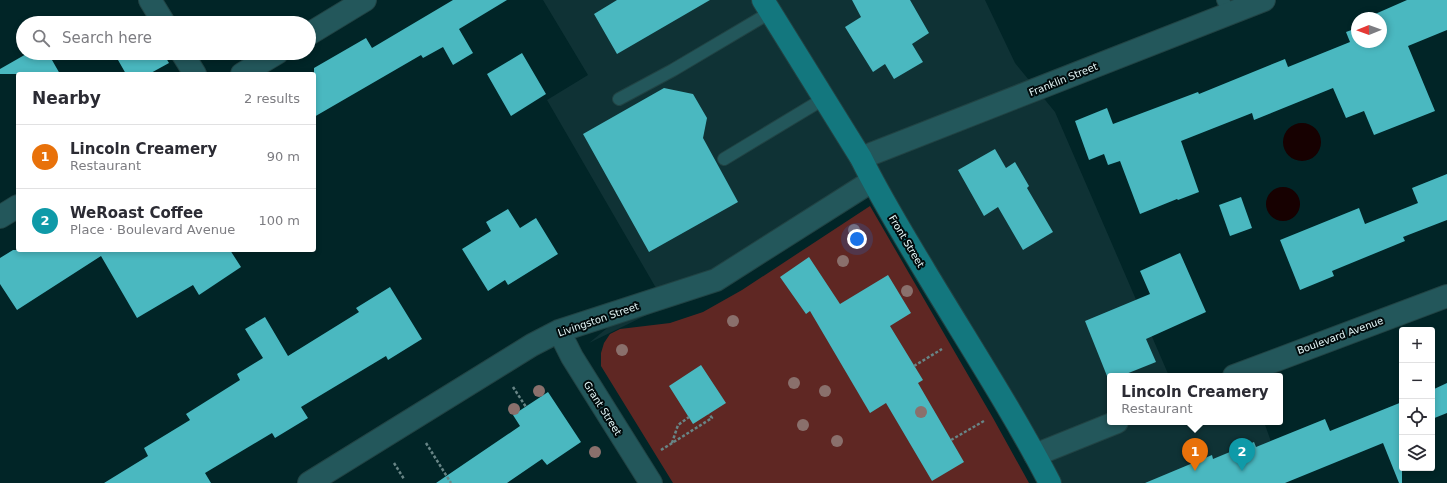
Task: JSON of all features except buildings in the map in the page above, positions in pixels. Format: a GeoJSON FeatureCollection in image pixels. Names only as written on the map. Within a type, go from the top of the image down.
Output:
{"type":"FeatureCollection","features":[{"type":"Feature","properties":{"kind":"main road","name":"Front Street"},"geometry":{"type":"LineString","coordinates":[[767,6],[861,158],[872,181],[901,231],[1035,455],[1050,483]]}},
{"type":"Feature","properties":{"kind":"street"},"geometry":{"type":"LineString","coordinates":[[150,0],[160,16]]}},
{"type":"Feature","properties":{"kind":"street"},"geometry":{"type":"LineString","coordinates":[[316,30],[365,0]]}},
{"type":"Feature","properties":{"kind":"street","name":"Franklin Street"},"geometry":{"type":"LineString","coordinates":[[861,158],[1226,7],[1264,0]]}},
{"type":"Feature","properties":{"kind":"street"},"geometry":{"type":"LineString","coordinates":[[186,60],[194,72]]}},
{"type":"Feature","properties":{"kind":"street"},"geometry":{"type":"LineString","coordinates":[[245,72],[265,60]]}},
{"type":"Feature","properties":{"kind":"street","name":"Livingston Street"},"geometry":{"type":"LineString","coordinates":[[309,483],[532,346],[559,331],[716,280],[872,181]]}},
{"type":"Feature","properties":{"kind":"street"},"geometry":{"type":"LineString","coordinates":[[0,217],[16,207]]}},
{"type":"Feature","properties":{"kind":"street","name":"Boulevard Avenue"},"geometry":{"type":"LineString","coordinates":[[1242,373],[1447,296]]}},
{"type":"Feature","properties":{"kind":"street","name":"Grant Street"},"geometry":{"type":"LineString","coordinates":[[559,331],[572,357],[651,483]]}},
{"type":"Feature","properties":{"kind":"street"},"geometry":{"type":"LineString","coordinates":[[1035,455],[1110,425]]}},
{"type":"Feature","properties":{"kind":"lane"},"geometry":{"type":"LineString","coordinates":[[619,99],[673,70],[767,6]]}},
{"type":"Feature","properties":{"kind":"lane"},"geometry":{"type":"LineString","coordinates":[[724,159],[825,98]]}},
{"type":"Feature","properties":{"kind":"path"},"geometry":{"type":"LineString","coordinates":[[914,366],[946,347]]}},
{"type":"Feature","properties":{"kind":"path"},"geometry":{"type":"LineString","coordinates":[[639,464],[712,418],[709,414]]}},
{"type":"Feature","properties":{"kind":"path"},"geometry":{"type":"LineString","coordinates":[[672,443],[678,425],[689,417]]}},
{"type":"Feature","properties":{"kind":"path"},"geometry":{"type":"LineString","coordinates":[[951,440],[987,419]]}},
{"type":"Feature","properties":{"kind":"path"},"geometry":{"type":"LineString","coordinates":[[422,438],[451,483]]}},
{"type":"Feature","properties":{"kind":"path"},"geometry":{"type":"LineString","coordinates":[[391,457],[404,478]]}},
{"type":"Feature","properties":{"kind":"shaded area"},"geometry":{"type":"Polygon","coordinates":[[[543,0],[985,0],[1015,63],[1055,112],[1168,373],[1107,373],[1107,425],[1265,425],[1286,483],[1059,483],[878,191],[756,262],[589,343],[656,288],[547,100],[588,75],[543,0]]]}},
{"type":"Feature","properties":{"kind":"shaded area"},"geometry":{"type":"Polygon","coordinates":[[[1302,123],[1312,126],[1318,132],[1321,142],[1318,152],[1312,158],[1302,161],[1292,158],[1286,152],[1283,142],[1286,132],[1292,126],[1302,123]]]}},
{"type":"Feature","properties":{"kind":"shaded area"},"geometry":{"type":"Polygon","coordinates":[[[1280,187],[1286,187],[1290,188],[1297,194],[1300,204],[1299,211],[1293,218],[1286,221],[1280,221],[1276,220],[1269,214],[1266,207],[1266,201],[1267,197],[1273,190],[1280,187]]]}},
{"type":"Feature","properties":{"kind":"shaded area"},"geometry":{"type":"Polygon","coordinates":[[[870,206],[1029,483],[673,483],[601,366],[601,353],[604,343],[610,334],[620,329],[670,323],[703,312],[742,290],[870,206]]]}},
{"type":"Feature","properties":{"kind":"place","name":"Lincoln Creamery"},"geometry":{"type":"Point","coordinates":[1195,471]}},
{"type":"Feature","properties":{"kind":"place","name":"WeRoast Coffee"},"geometry":{"type":"Point","coordinates":[1242,471]}}]}
